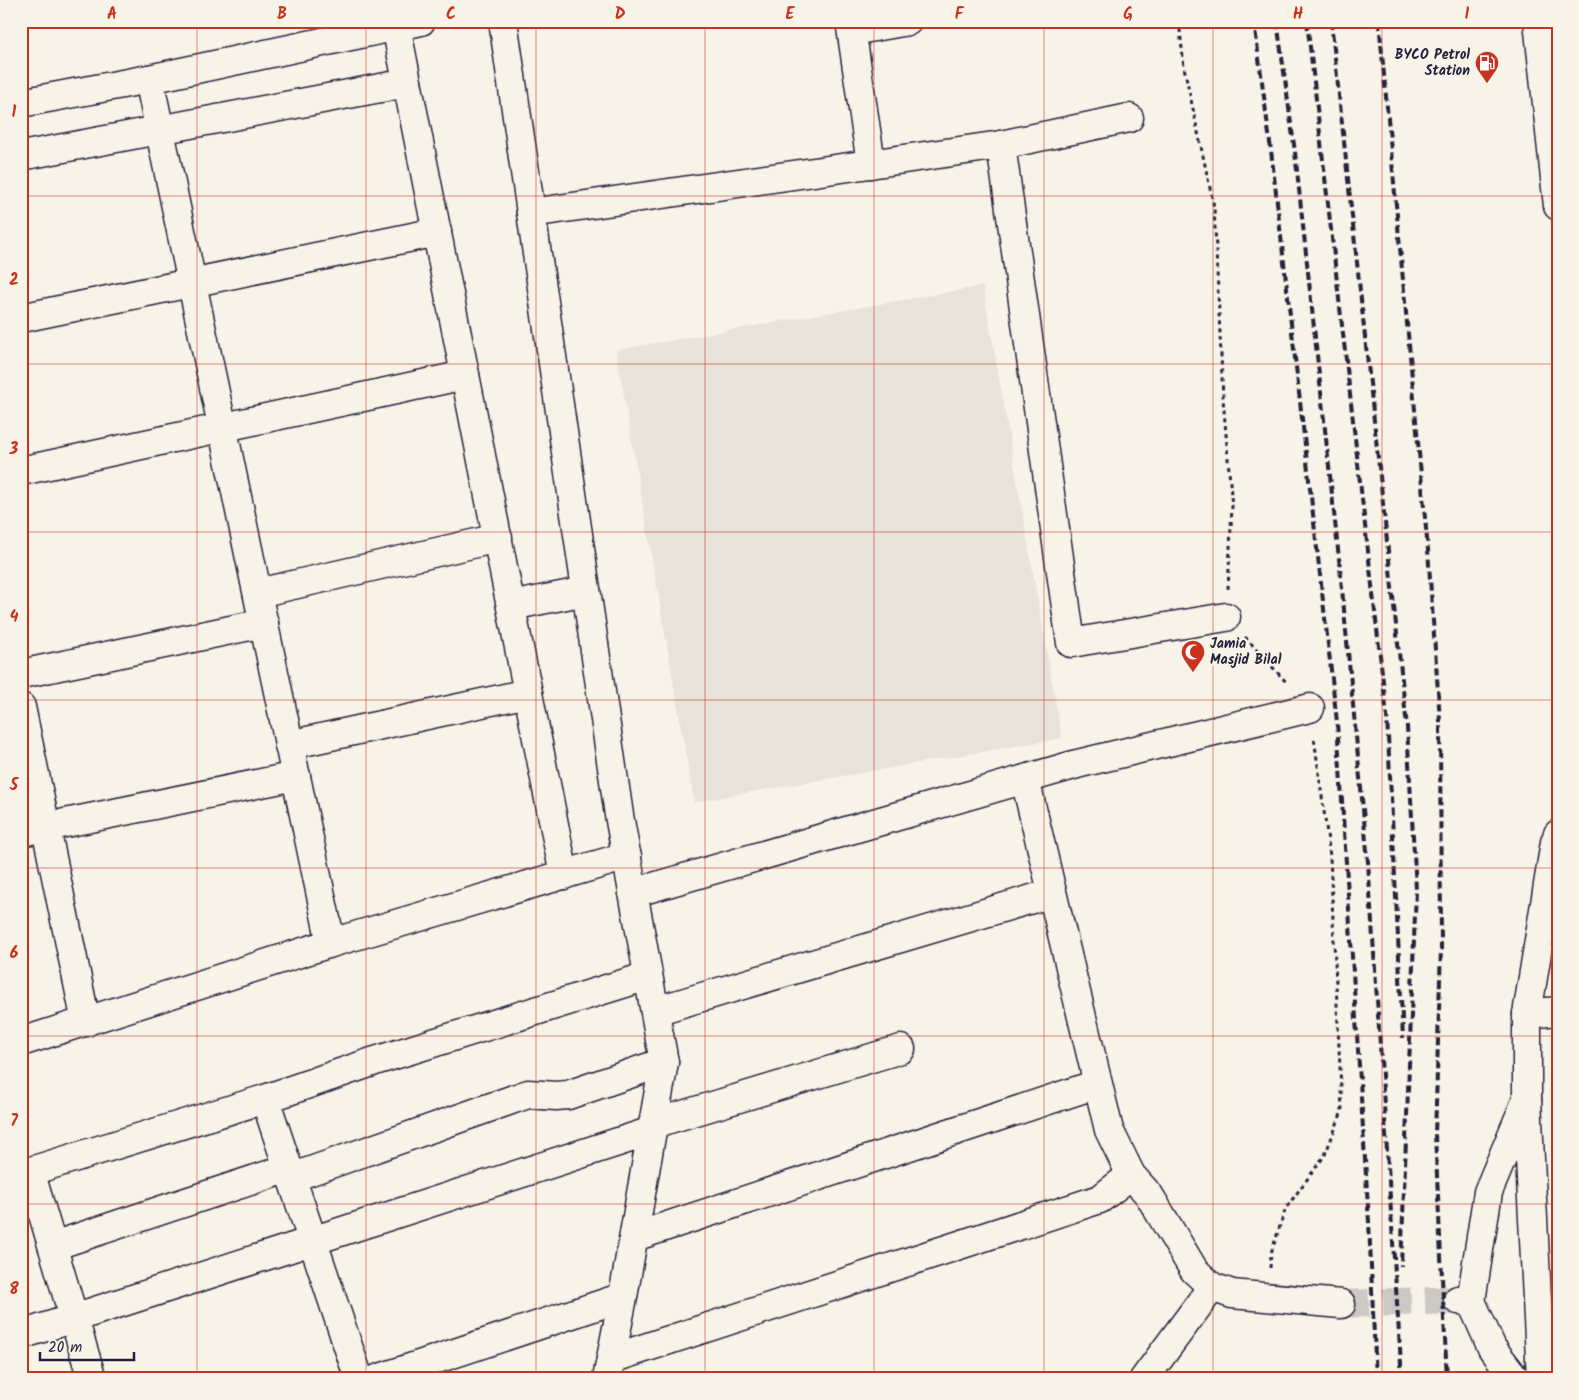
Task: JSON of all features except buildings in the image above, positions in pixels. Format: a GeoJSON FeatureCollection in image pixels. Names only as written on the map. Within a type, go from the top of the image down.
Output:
{"type":"FeatureCollection","features":[{"type":"Feature","properties":{"kind":"main road"},"geometry":{"type":"LineString","coordinates":[[871,164],[851,26],[908,21]]}},
{"type":"Feature","properties":{"kind":"main road"},"geometry":{"type":"LineString","coordinates":[[1538,21],[1558,206]]}},
{"type":"Feature","properties":{"kind":"main road"},"geometry":{"type":"LineString","coordinates":[[506,22],[531,213],[618,805],[664,1062],[609,1369]]}},
{"type":"Feature","properties":{"kind":"main road"},"geometry":{"type":"LineString","coordinates":[[21,102],[149,79],[408,24],[407,83],[564,875]]}},
{"type":"Feature","properties":{"kind":"main road"},"geometry":{"type":"LineString","coordinates":[[149,79],[331,943]]}},
{"type":"Feature","properties":{"kind":"main road"},"geometry":{"type":"LineString","coordinates":[[21,156],[407,83]]}},
{"type":"Feature","properties":{"kind":"main road"},"geometry":{"type":"LineString","coordinates":[[531,213],[1001,145],[1129,118]]}},
{"type":"Feature","properties":{"kind":"main road"},"geometry":{"type":"LineString","coordinates":[[1001,145],[1071,643],[1226,617]]}},
{"type":"Feature","properties":{"kind":"main road"},"geometry":{"type":"LineString","coordinates":[[21,318],[437,232]]}},
{"type":"Feature","properties":{"kind":"main road"},"geometry":{"type":"LineString","coordinates":[[21,471],[465,375]]}},
{"type":"Feature","properties":{"kind":"main road"},"geometry":{"type":"LineString","coordinates":[[258,593],[498,538]]}},
{"type":"Feature","properties":{"kind":"main road"},"geometry":{"type":"LineString","coordinates":[[511,606],[586,590]]}},
{"type":"Feature","properties":{"kind":"main road"},"geometry":{"type":"LineString","coordinates":[[21,674],[264,622]]}},
{"type":"Feature","properties":{"kind":"main road"},"geometry":{"type":"LineString","coordinates":[[290,745],[528,693]]}},
{"type":"Feature","properties":{"kind":"main road"},"geometry":{"type":"LineString","coordinates":[[21,707],[34,830],[86,1022]]}},
{"type":"Feature","properties":{"kind":"main road"},"geometry":{"type":"LineString","coordinates":[[633,893],[1077,764],[1310,708]]}},
{"type":"Feature","properties":{"kind":"main road"},"geometry":{"type":"LineString","coordinates":[[34,830],[296,776]]}},
{"type":"Feature","properties":{"kind":"main road"},"geometry":{"type":"LineString","coordinates":[[1025,779],[1109,1130],[1131,1175],[1149,1195],[1194,1270],[1212,1287],[1232,1294],[1341,1304]]}},
{"type":"Feature","properties":{"kind":"main road"},"geometry":{"type":"LineString","coordinates":[[1542,1379],[1527,1099],[1527,1014],[1555,842],[1558,834]]}},
{"type":"Feature","properties":{"kind":"main road"},"geometry":{"type":"LineString","coordinates":[[21,1042],[331,943],[627,856]]}},
{"type":"Feature","properties":{"kind":"main road"},"geometry":{"type":"LineString","coordinates":[[655,1012],[1052,893]]}},
{"type":"Feature","properties":{"kind":"main road"},"geometry":{"type":"LineString","coordinates":[[92,1379],[53,1246],[26,1173],[265,1099],[375,1061],[648,976]]}},
{"type":"Feature","properties":{"kind":"main road"},"geometry":{"type":"LineString","coordinates":[[1527,1014],[1558,1011]]}},
{"type":"Feature","properties":{"kind":"main road"},"geometry":{"type":"LineString","coordinates":[[21,1335],[313,1241],[653,1128],[901,1049]]}},
{"type":"Feature","properties":{"kind":"main road"},"geometry":{"type":"LineString","coordinates":[[53,1246],[290,1173],[528,1094],[568,1095],[664,1062]]}},
{"type":"Feature","properties":{"kind":"main road"},"geometry":{"type":"LineString","coordinates":[[634,1237],[1097,1084]]}},
{"type":"Feature","properties":{"kind":"main road"},"geometry":{"type":"LineString","coordinates":[[265,1099],[359,1379]]}},
{"type":"Feature","properties":{"kind":"main road"},"geometry":{"type":"LineString","coordinates":[[1516,1379],[1492,1348],[1464,1300],[1488,1192],[1527,1099]]}},
{"type":"Feature","properties":{"kind":"main road"},"geometry":{"type":"LineString","coordinates":[[609,1369],[1100,1199],[1131,1175]]}},
{"type":"Feature","properties":{"kind":"main road"},"geometry":{"type":"LineString","coordinates":[[1144,1379],[1212,1287]]}},
{"type":"Feature","properties":{"kind":"main road"},"geometry":{"type":"LineString","coordinates":[[377,1379],[623,1297]]}},
{"type":"Feature","properties":{"kind":"path"},"geometry":{"type":"LineString","coordinates":[[1179,21],[1184,67],[1214,206],[1223,398],[1232,507],[1226,617],[1310,708],[1330,856],[1342,1111],[1325,1154],[1286,1208],[1271,1253],[1270,1296]]}},
{"type":"Feature","properties":{"kind":"shaded area"},"geometry":{"type":"Polygon","coordinates":[[[983,286],[1062,738],[694,802],[616,350],[983,286]]]}},
{"type":"Feature","properties":{"kind":"tunnel"},"geometry":{"type":"LineString","coordinates":[[1341,1304],[1458,1300]]}},
{"type":"Feature","properties":{"kind":"railway"},"geometry":{"type":"LineString","coordinates":[[1254,21],[1271,150],[1337,722],[1369,1222],[1376,1379]]}},
{"type":"Feature","properties":{"kind":"railway"},"geometry":{"type":"LineString","coordinates":[[1277,21],[1295,152],[1340,568],[1368,862],[1402,1379]]}},
{"type":"Feature","properties":{"kind":"railway"},"geometry":{"type":"LineString","coordinates":[[1307,21],[1387,716],[1403,1038]]}},
{"type":"Feature","properties":{"kind":"railway"},"geometry":{"type":"LineString","coordinates":[[1331,21],[1407,727],[1416,890],[1401,1266]]}},
{"type":"Feature","properties":{"kind":"railway"},"geometry":{"type":"LineString","coordinates":[[1379,21],[1428,550],[1440,720],[1441,948],[1435,1135],[1447,1379]]}},
{"type":"Feature","properties":{"kind":"place","name":"BYCO Petrol Station"},"geometry":{"type":"Point","coordinates":[1487,84]}},
{"type":"Feature","properties":{"kind":"place","name":"Jamia Masjid Bilal"},"geometry":{"type":"Point","coordinates":[1193,673]}}]}
